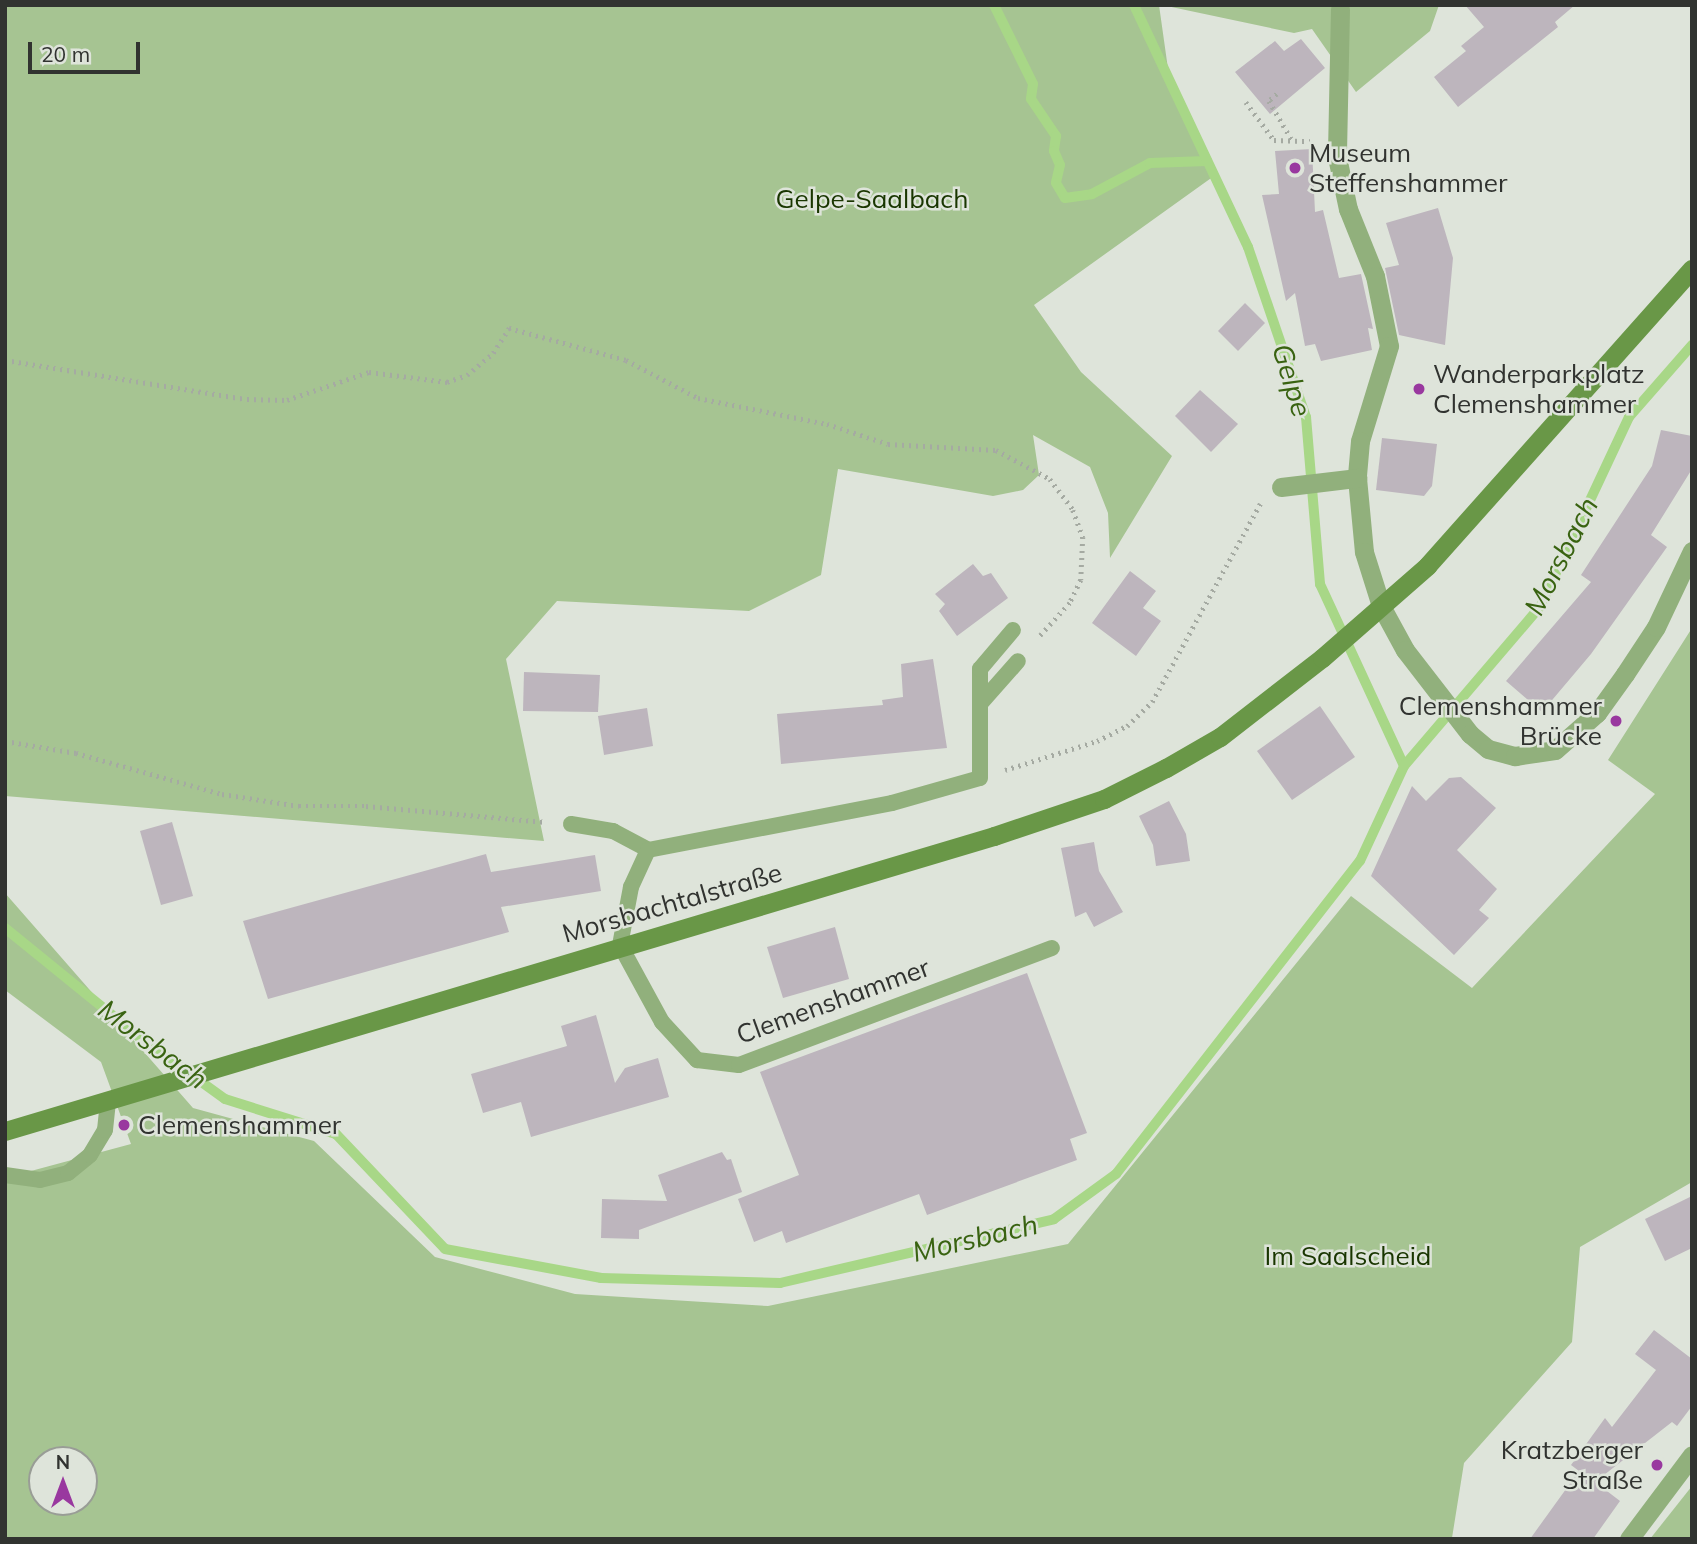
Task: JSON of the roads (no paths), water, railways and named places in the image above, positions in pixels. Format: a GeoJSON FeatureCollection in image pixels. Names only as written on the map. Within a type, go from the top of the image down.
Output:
{"type":"FeatureCollection","features":[{"type":"Feature","properties":{"kind":"main road"},"geometry":{"type":"LineString","coordinates":[[1381,606],[1426,566],[1692,269]]}},
{"type":"Feature","properties":{"kind":"main road","name":"Morsbachtalstraße"},"geometry":{"type":"LineString","coordinates":[[5,1131],[620,945],[994,836],[1104,799],[1220,737],[1322,658],[1381,606]]}},
{"type":"Feature","properties":{"kind":"street"},"geometry":{"type":"LineString","coordinates":[[1340,9],[1337,157],[1348,209],[1375,276],[1389,346],[1360,441],[1357,478],[1364,552],[1381,606],[1405,650],[1470,734],[1488,749],[1515,756],[1555,750],[1576,734],[1656,627],[1692,551]]}},
{"type":"Feature","properties":{"kind":"street"},"geometry":{"type":"LineString","coordinates":[[1289,484],[1357,478]]}},
{"type":"Feature","properties":{"kind":"street"},"geometry":{"type":"LineString","coordinates":[[1629,1539],[1692,1455]]}},
{"type":"Feature","properties":{"kind":"lane"},"geometry":{"type":"LineString","coordinates":[[571,824],[613,831],[648,849],[892,803],[980,778],[980,669],[1013,630]]}},
{"type":"Feature","properties":{"kind":"lane"},"geometry":{"type":"LineString","coordinates":[[980,704],[1018,661]]}},
{"type":"Feature","properties":{"kind":"lane"},"geometry":{"type":"LineString","coordinates":[[620,945],[631,887],[648,849]]}},
{"type":"Feature","properties":{"kind":"lane","name":"Clemenshammer"},"geometry":{"type":"LineString","coordinates":[[620,945],[662,1022],[697,1060],[739,1065],[1052,948]]}},
{"type":"Feature","properties":{"kind":"lane"},"geometry":{"type":"LineString","coordinates":[[5,1175],[40,1181],[68,1173],[90,1156],[105,1130],[108,1100]]}},
{"type":"Feature","properties":{"kind":"waterway"},"geometry":{"type":"LineString","coordinates":[[994,5],[1033,84],[1031,99],[1056,136],[1054,151],[1060,165],[1056,183],[1065,198],[1092,194],[1150,163],[1207,161]]}},
{"type":"Feature","properties":{"kind":"waterway","name":"Gelpe"},"geometry":{"type":"LineString","coordinates":[[1134,5],[1248,247],[1306,417],[1320,584],[1404,766]]}},
{"type":"Feature","properties":{"kind":"waterway","name":"Morsbach"},"geometry":{"type":"LineString","coordinates":[[5,928],[139,1037],[225,1099],[336,1134],[445,1249],[601,1278],[780,1283],[1054,1219],[1116,1174],[1360,861],[1404,766],[1540,607],[1629,417],[1692,345]]}},
{"type":"Feature","properties":{"kind":"place","name":"Museum Steffenshammer"},"geometry":{"type":"Point","coordinates":[1295,168]}},
{"type":"Feature","properties":{"kind":"place","name":"Wanderparkplatz Clemenshammer"},"geometry":{"type":"Point","coordinates":[1419,389]}},
{"type":"Feature","properties":{"kind":"place","name":"Clemenshammer Brücke"},"geometry":{"type":"Point","coordinates":[1616,721]}},
{"type":"Feature","properties":{"kind":"place","name":"Clemenshammer"},"geometry":{"type":"Point","coordinates":[124,1125]}},
{"type":"Feature","properties":{"kind":"place","name":"Kratzberger Straße"},"geometry":{"type":"Point","coordinates":[1657,1465]}},
{"type":"Feature","properties":{"kind":"park label","name":"Gelpe-Saalbach"},"geometry":{"type":"Point","coordinates":[872,199]}},
{"type":"Feature","properties":{"kind":"park label","name":"Im Saalscheid"},"geometry":{"type":"Point","coordinates":[1348,1256]}}]}
